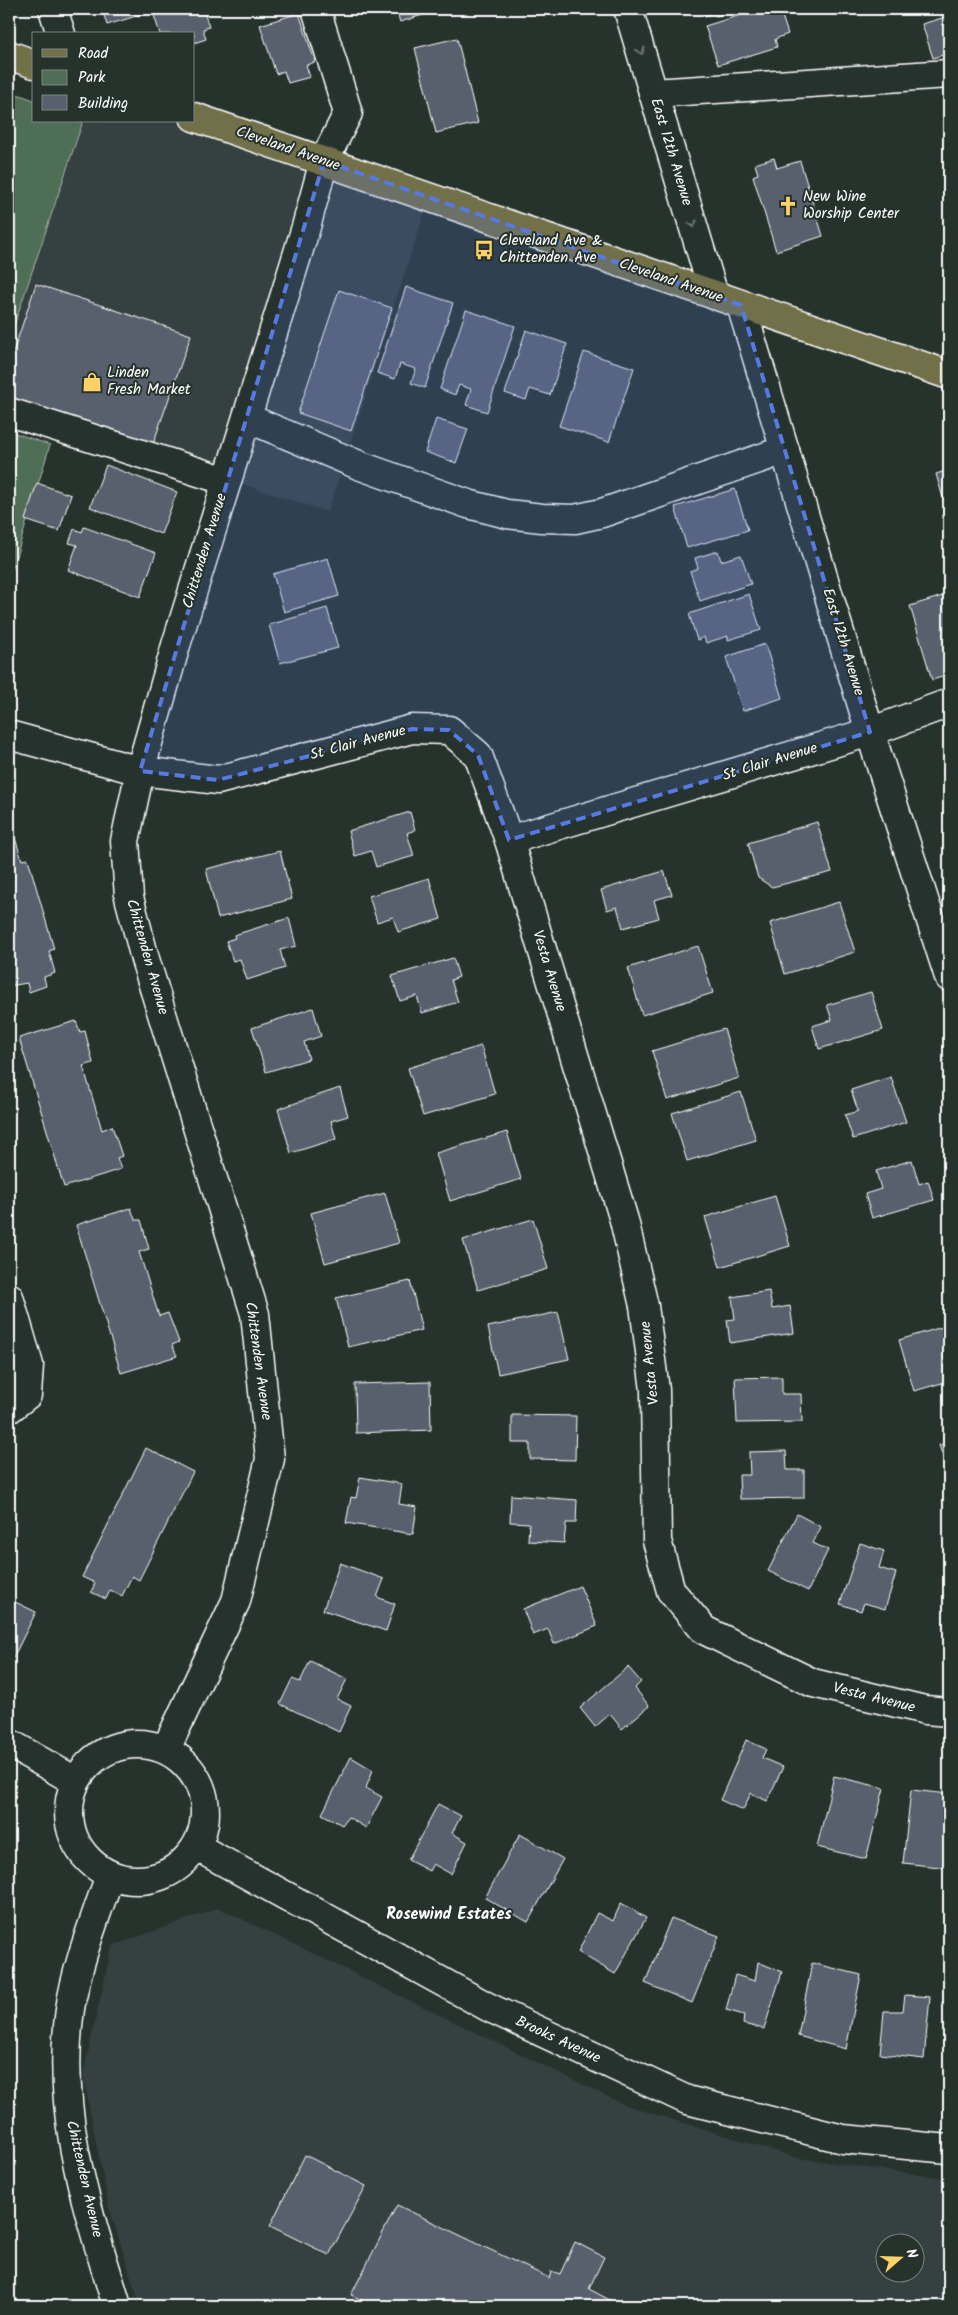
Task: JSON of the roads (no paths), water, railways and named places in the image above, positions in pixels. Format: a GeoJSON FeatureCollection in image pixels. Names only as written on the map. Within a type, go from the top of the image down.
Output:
{"type":"FeatureCollection","features":[{"type":"Feature","properties":{"kind":"main road"},"geometry":{"type":"LineString","coordinates":[[9,55],[32,63]]}},
{"type":"Feature","properties":{"kind":"main road","name":"Cleveland Avenue"},"geometry":{"type":"LineString","coordinates":[[195,117],[949,375]]}},
{"type":"Feature","properties":{"kind":"street"},"geometry":{"type":"LineString","coordinates":[[53,9],[60,32]]}},
{"type":"Feature","properties":{"kind":"street","name":"Chittenden Avenue"},"geometry":{"type":"LineString","coordinates":[[166,1749],[236,1601],[270,1459],[255,1314],[145,959],[129,897],[124,841],[140,771],[176,645],[306,227],[324,161],[348,113],[316,9]]}},
{"type":"Feature","properties":{"kind":"street","name":"East 12th Avenue"},"geometry":{"type":"LineString","coordinates":[[628,9],[714,295]]}},
{"type":"Feature","properties":{"kind":"street"},"geometry":{"type":"LineString","coordinates":[[654,93],[949,74]]}},
{"type":"Feature","properties":{"kind":"street","name":"East 12th Avenue"},"geometry":{"type":"LineString","coordinates":[[741,305],[870,732],[942,928],[949,977]]}},
{"type":"Feature","properties":{"kind":"street"},"geometry":{"type":"LineString","coordinates":[[9,412],[227,481]]}},
{"type":"Feature","properties":{"kind":"street"},"geometry":{"type":"LineString","coordinates":[[247,418],[362,466],[468,504],[507,514],[542,518],[575,519],[602,512],[785,450]]}},
{"type":"Feature","properties":{"kind":"street","name":"St Clair Avenue"},"geometry":{"type":"LineString","coordinates":[[9,735],[140,771],[218,780],[412,729],[449,730],[478,754],[509,840],[870,732],[949,703]]}},
{"type":"Feature","properties":{"kind":"street","name":"Vesta Avenue"},"geometry":{"type":"LineString","coordinates":[[509,840],[624,1220],[644,1306],[655,1390],[657,1541],[671,1591],[704,1630],[813,1683],[926,1710],[949,1712]]}},
{"type":"Feature","properties":{"kind":"street"},"geometry":{"type":"LineString","coordinates":[[9,1298],[28,1365],[27,1395],[9,1409]]}},
{"type":"Feature","properties":{"kind":"street"},"geometry":{"type":"LineString","coordinates":[[146,1743],[166,1749],[185,1762],[199,1780],[206,1803],[205,1826],[196,1847],[184,1862],[168,1874],[149,1880],[129,1881],[110,1875],[91,1863],[78,1846],[69,1825],[69,1803],[75,1781],[87,1764],[104,1751],[124,1744],[146,1743]]}},
{"type":"Feature","properties":{"kind":"street"},"geometry":{"type":"LineString","coordinates":[[9,1744],[75,1781]]}},
{"type":"Feature","properties":{"kind":"street","name":"Brooks Avenue"},"geometry":{"type":"LineString","coordinates":[[196,1847],[488,2007],[687,2100],[842,2139],[949,2149]]}},
{"type":"Feature","properties":{"kind":"street","name":"Chittenden Avenue"},"geometry":{"type":"LineString","coordinates":[[110,1875],[80,1962],[70,2008],[65,2062],[70,2129],[86,2202],[117,2306]]}},
{"type":"Feature","properties":{"kind":"place","name":"New Wine Worship Center"},"geometry":{"type":"Point","coordinates":[788,206]}},
{"type":"Feature","properties":{"kind":"place","name":"Cleveland Ave & Chittenden Ave"},"geometry":{"type":"Point","coordinates":[484,250]}},
{"type":"Feature","properties":{"kind":"place","name":"Linden Fresh Market"},"geometry":{"type":"Point","coordinates":[92,382]}},
{"type":"Feature","properties":{"kind":"district","name":"Rosewind Estates"},"geometry":{"type":"Point","coordinates":[449,1914]}}]}
